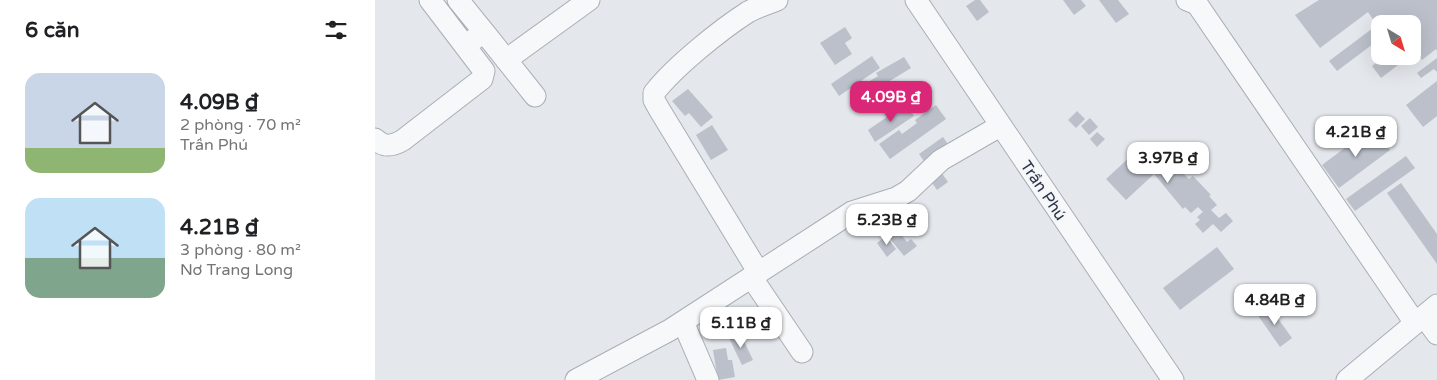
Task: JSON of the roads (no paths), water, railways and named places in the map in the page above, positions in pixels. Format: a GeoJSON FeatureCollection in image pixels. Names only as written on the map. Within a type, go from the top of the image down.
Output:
{"type":"FeatureCollection","features":[{"type":"Feature","properties":{"kind":"street"},"geometry":{"type":"LineString","coordinates":[[458,0],[535,96]]}},
{"type":"Feature","properties":{"kind":"street"},"geometry":{"type":"LineString","coordinates":[[506,60],[589,0]]}},
{"type":"Feature","properties":{"kind":"street"},"geometry":{"type":"LineString","coordinates":[[777,0],[749,11],[674,70],[654,93],[659,109],[802,352]]}},
{"type":"Feature","properties":{"kind":"street","name":"Trần Phú"},"geometry":{"type":"LineString","coordinates":[[916,0],[1173,380]]}},
{"type":"Feature","properties":{"kind":"street"},"geometry":{"type":"LineString","coordinates":[[1187,0],[1197,4],[1437,334]]}},
{"type":"Feature","properties":{"kind":"street"},"geometry":{"type":"LineString","coordinates":[[375,138],[385,146],[394,146],[482,79],[484,71],[434,1]]}},
{"type":"Feature","properties":{"kind":"street"},"geometry":{"type":"LineString","coordinates":[[466,45],[484,32]]}},
{"type":"Feature","properties":{"kind":"street"},"geometry":{"type":"LineString","coordinates":[[576,380],[621,358],[683,322],[852,212],[897,198],[941,160],[1000,126]]}},
{"type":"Feature","properties":{"kind":"street"},"geometry":{"type":"LineString","coordinates":[[1347,380],[1425,315]]}},
{"type":"Feature","properties":{"kind":"street"},"geometry":{"type":"LineString","coordinates":[[683,322],[708,380]]}}]}
